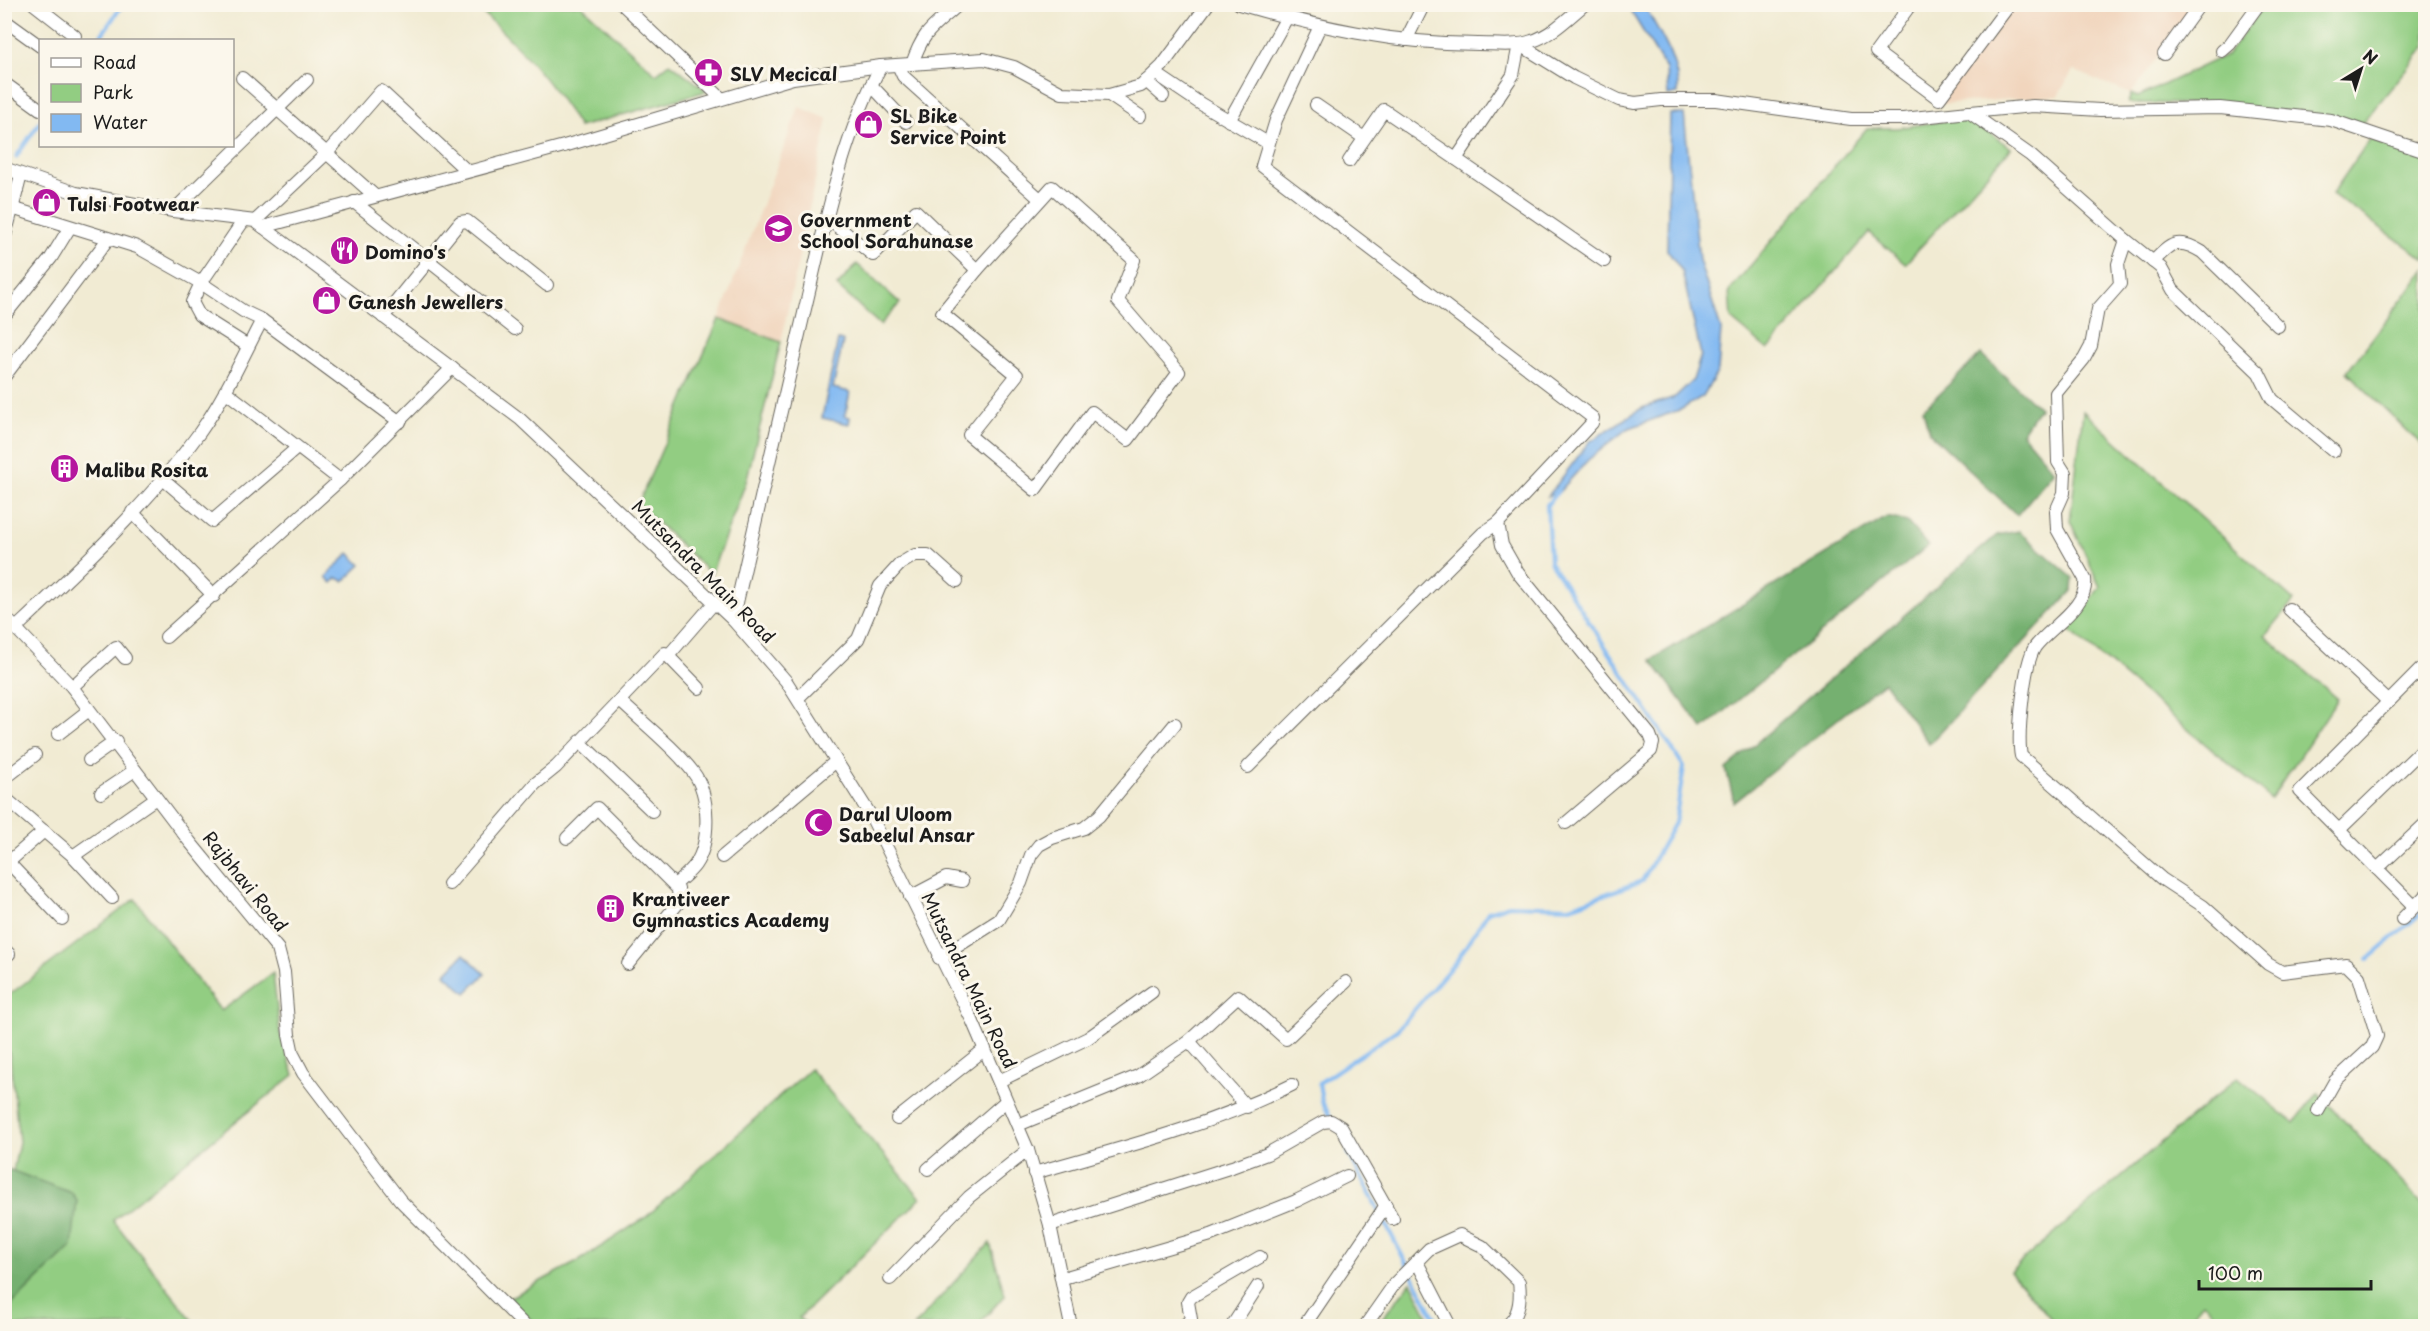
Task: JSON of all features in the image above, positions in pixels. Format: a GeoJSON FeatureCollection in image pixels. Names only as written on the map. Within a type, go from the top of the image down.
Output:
{"type":"FeatureCollection","features":[{"type":"Feature","properties":{"kind":"street"},"geometry":{"type":"LineString","coordinates":[[34,4],[75,36]]}},
{"type":"Feature","properties":{"kind":"street"},"geometry":{"type":"LineString","coordinates":[[622,4],[721,98]]}},
{"type":"Feature","properties":{"kind":"street"},"geometry":{"type":"LineString","coordinates":[[912,64],[920,41],[928,30],[959,4]]}},
{"type":"Feature","properties":{"kind":"street"},"geometry":{"type":"LineString","coordinates":[[1239,4],[1261,7],[1287,19],[1376,37],[1519,44],[1534,41],[1585,4]]}},
{"type":"Feature","properties":{"kind":"street"},"geometry":{"type":"LineString","coordinates":[[1406,40],[1424,4]]}},
{"type":"Feature","properties":{"kind":"street"},"geometry":{"type":"LineString","coordinates":[[1565,4],[1566,20]]}},
{"type":"Feature","properties":{"kind":"street"},"geometry":{"type":"LineString","coordinates":[[1911,4],[1876,52],[1939,99],[2010,4]]}},
{"type":"Feature","properties":{"kind":"street"},"geometry":{"type":"LineString","coordinates":[[2164,54],[2200,4]]}},
{"type":"Feature","properties":{"kind":"street"},"geometry":{"type":"LineString","coordinates":[[2222,51],[2230,44],[2259,4]]}},
{"type":"Feature","properties":{"kind":"street"},"geometry":{"type":"LineString","coordinates":[[4,168],[76,193],[173,211],[254,222],[354,202],[564,146],[793,78],[881,66],[959,59],[998,61],[1062,93],[1109,95],[1141,86],[1202,6]]}},
{"type":"Feature","properties":{"kind":"street"},"geometry":{"type":"LineString","coordinates":[[1229,121],[1287,19]]}},
{"type":"Feature","properties":{"kind":"street"},"geometry":{"type":"LineString","coordinates":[[4,20],[39,45]]}},
{"type":"Feature","properties":{"kind":"street"},"geometry":{"type":"LineString","coordinates":[[1248,767],[1483,533],[1498,524],[1592,423],[1593,418],[1262,166],[1268,143],[1320,26]]}},
{"type":"Feature","properties":{"kind":"street"},"geometry":{"type":"LineString","coordinates":[[1519,44],[1574,78],[1619,100],[1635,103],[1661,100],[1716,100],[1851,119],[1903,119],[2033,106],[2100,111],[2220,108],[2331,120],[2426,152]]}},
{"type":"Feature","properties":{"kind":"street"},"geometry":{"type":"LineString","coordinates":[[1456,159],[1514,75],[1519,44]]}},
{"type":"Feature","properties":{"kind":"street"},"geometry":{"type":"LineString","coordinates":[[898,65],[903,76],[1040,199]]}},
{"type":"Feature","properties":{"kind":"street"},"geometry":{"type":"LineString","coordinates":[[733,620],[827,218],[854,124],[881,66]]}},
{"type":"Feature","properties":{"kind":"street"},"geometry":{"type":"LineString","coordinates":[[1150,77],[1163,96]]}},
{"type":"Feature","properties":{"kind":"street"},"geometry":{"type":"LineString","coordinates":[[1150,77],[1268,143]]}},
{"type":"Feature","properties":{"kind":"street"},"geometry":{"type":"LineString","coordinates":[[242,78],[375,196]]}},
{"type":"Feature","properties":{"kind":"street"},"geometry":{"type":"LineString","coordinates":[[173,211],[307,80]]}},
{"type":"Feature","properties":{"kind":"street"},"geometry":{"type":"LineString","coordinates":[[4,83],[39,108]]}},
{"type":"Feature","properties":{"kind":"street"},"geometry":{"type":"LineString","coordinates":[[871,85],[906,122]]}},
{"type":"Feature","properties":{"kind":"street"},"geometry":{"type":"LineString","coordinates":[[248,346],[199,315],[192,302],[201,283],[254,222],[327,153],[381,91],[467,171]]}},
{"type":"Feature","properties":{"kind":"street"},"geometry":{"type":"LineString","coordinates":[[1109,95],[1140,116]]}},
{"type":"Feature","properties":{"kind":"street"},"geometry":{"type":"LineString","coordinates":[[1316,105],[1364,138]]}},
{"type":"Feature","properties":{"kind":"street"},"geometry":{"type":"LineString","coordinates":[[1349,161],[1384,110],[1604,261]]}},
{"type":"Feature","properties":{"kind":"street"},"geometry":{"type":"LineString","coordinates":[[1969,112],[2030,155],[2161,268],[2173,290],[2259,373],[2272,399],[2334,451]]}},
{"type":"Feature","properties":{"kind":"street"},"geometry":{"type":"LineString","coordinates":[[4,240],[8,223],[15,209],[21,175]]}},
{"type":"Feature","properties":{"kind":"street"},"geometry":{"type":"LineString","coordinates":[[1052,187],[1134,260],[1118,301],[1179,372],[1128,440],[1092,412],[1035,490],[969,435],[1017,375],[942,313],[1040,199],[1052,187]]}},
{"type":"Feature","properties":{"kind":"street"},"geometry":{"type":"LineString","coordinates":[[354,202],[515,328]]}},
{"type":"Feature","properties":{"kind":"street"},"geometry":{"type":"LineString","coordinates":[[15,209],[137,247],[201,283],[243,312],[262,320],[400,422]]}},
{"type":"Feature","properties":{"kind":"street"},"geometry":{"type":"LineString","coordinates":[[827,218],[873,255],[916,211],[977,270]]}},
{"type":"Feature","properties":{"kind":"street"},"geometry":{"type":"LineString","coordinates":[[383,317],[456,226],[467,221],[547,285]]}},
{"type":"Feature","properties":{"kind":"street","name":"Mutsandra Main Road"},"geometry":{"type":"LineString","coordinates":[[254,222],[520,419],[733,620],[798,698],[835,762],[871,816],[999,1081],[1028,1150],[1063,1278],[1071,1326]]}},
{"type":"Feature","properties":{"kind":"street"},"geometry":{"type":"LineString","coordinates":[[4,316],[51,258],[70,227]]}},
{"type":"Feature","properties":{"kind":"street"},"geometry":{"type":"LineString","coordinates":[[4,377],[108,239]]}},
{"type":"Feature","properties":{"kind":"street"},"geometry":{"type":"LineString","coordinates":[[2126,240],[2118,264],[2120,284],[2098,309],[2091,346],[2085,359],[2056,393],[2058,462],[2065,473],[2064,493],[2056,511],[2057,529],[2085,579],[2086,588],[2079,601],[2035,648],[2028,664],[2018,742],[2021,756],[2162,879],[2203,906],[2268,964],[2282,972],[2346,964],[2360,977],[2377,1036],[2372,1047],[2336,1081],[2318,1111]]}},
{"type":"Feature","properties":{"kind":"street"},"geometry":{"type":"LineString","coordinates":[[2153,262],[2168,246],[2177,243],[2191,245],[2202,252],[2278,326]]}},
{"type":"Feature","properties":{"kind":"street"},"geometry":{"type":"LineString","coordinates":[[9,624],[132,512],[163,479],[202,429],[225,392],[262,320]]}},
{"type":"Feature","properties":{"kind":"street"},"geometry":{"type":"LineString","coordinates":[[166,636],[214,596],[249,561],[340,480],[452,368]]}},
{"type":"Feature","properties":{"kind":"street"},"geometry":{"type":"LineString","coordinates":[[225,392],[340,480]]}},
{"type":"Feature","properties":{"kind":"street"},"geometry":{"type":"LineString","coordinates":[[163,479],[212,522],[297,447]]}},
{"type":"Feature","properties":{"kind":"street"},"geometry":{"type":"LineString","coordinates":[[132,512],[214,596]]}},
{"type":"Feature","properties":{"kind":"street"},"geometry":{"type":"LineString","coordinates":[[1498,524],[1502,545],[1518,573],[1650,735],[1653,743],[1651,751],[1566,823]]}},
{"type":"Feature","properties":{"kind":"street"},"geometry":{"type":"LineString","coordinates":[[798,698],[858,639],[880,586],[900,564],[915,555],[928,555],[957,581]]}},
{"type":"Feature","properties":{"kind":"street"},"geometry":{"type":"LineString","coordinates":[[668,656],[714,603]]}},
{"type":"Feature","properties":{"kind":"street"},"geometry":{"type":"LineString","coordinates":[[2289,609],[2389,702]]}},
{"type":"Feature","properties":{"kind":"street","name":"Rajbhavi Road"},"geometry":{"type":"LineString","coordinates":[[9,624],[72,687],[116,741],[156,798],[278,949],[284,972],[289,1035],[293,1054],[303,1073],[400,1200],[525,1326]]}},
{"type":"Feature","properties":{"kind":"street"},"geometry":{"type":"LineString","coordinates":[[72,687],[116,647],[125,658]]}},
{"type":"Feature","properties":{"kind":"street"},"geometry":{"type":"LineString","coordinates":[[449,884],[535,784],[556,767],[665,653],[699,688]]}},
{"type":"Feature","properties":{"kind":"street"},"geometry":{"type":"LineString","coordinates":[[2414,906],[2300,791],[2423,667]]}},
{"type":"Feature","properties":{"kind":"street"},"geometry":{"type":"LineString","coordinates":[[620,701],[694,773],[701,789],[705,809],[703,848],[695,866],[675,885]]}},
{"type":"Feature","properties":{"kind":"street"},"geometry":{"type":"LineString","coordinates":[[58,734],[89,710]]}},
{"type":"Feature","properties":{"kind":"street"},"geometry":{"type":"LineString","coordinates":[[939,958],[999,921],[1021,883],[1031,855],[1039,845],[1052,838],[1084,828],[1099,816],[1175,724]]}},
{"type":"Feature","properties":{"kind":"street"},"geometry":{"type":"LineString","coordinates":[[89,760],[116,741]]}},
{"type":"Feature","properties":{"kind":"street"},"geometry":{"type":"LineString","coordinates":[[580,742],[652,811]]}},
{"type":"Feature","properties":{"kind":"street"},"geometry":{"type":"LineString","coordinates":[[2339,830],[2426,746]]}},
{"type":"Feature","properties":{"kind":"street"},"geometry":{"type":"LineString","coordinates":[[4,779],[35,755]]}},
{"type":"Feature","properties":{"kind":"street"},"geometry":{"type":"LineString","coordinates":[[722,857],[835,762]]}},
{"type":"Feature","properties":{"kind":"street"},"geometry":{"type":"LineString","coordinates":[[101,793],[135,770]]}},
{"type":"Feature","properties":{"kind":"street"},"geometry":{"type":"LineString","coordinates":[[4,797],[73,856],[112,898]]}},
{"type":"Feature","properties":{"kind":"street"},"geometry":{"type":"LineString","coordinates":[[73,856],[156,798]]}},
{"type":"Feature","properties":{"kind":"street"},"geometry":{"type":"LineString","coordinates":[[567,838],[597,808],[678,889],[679,902],[628,964]]}},
{"type":"Feature","properties":{"kind":"street"},"geometry":{"type":"LineString","coordinates":[[2377,869],[2426,823]]}},
{"type":"Feature","properties":{"kind":"street"},"geometry":{"type":"LineString","coordinates":[[44,831],[7,864],[62,919]]}},
{"type":"Feature","properties":{"kind":"street"},"geometry":{"type":"LineString","coordinates":[[910,897],[946,878],[962,881]]}},
{"type":"Feature","properties":{"kind":"street"},"geometry":{"type":"LineString","coordinates":[[2402,919],[2426,895]]}},
{"type":"Feature","properties":{"kind":"street"},"geometry":{"type":"LineString","coordinates":[[1018,1125],[1138,1076],[1189,1041],[1238,996],[1286,1039],[1346,982]]}},
{"type":"Feature","properties":{"kind":"street"},"geometry":{"type":"LineString","coordinates":[[999,1081],[1088,1038],[1152,992]]}},
{"type":"Feature","properties":{"kind":"street"},"geometry":{"type":"LineString","coordinates":[[1189,1041],[1247,1107]]}},
{"type":"Feature","properties":{"kind":"street"},"geometry":{"type":"LineString","coordinates":[[897,1119],[985,1049]]}},
{"type":"Feature","properties":{"kind":"street"},"geometry":{"type":"LineString","coordinates":[[1034,1173],[1140,1143],[1247,1107],[1292,1085]]}},
{"type":"Feature","properties":{"kind":"street"},"geometry":{"type":"LineString","coordinates":[[928,1169],[1006,1101]]}},
{"type":"Feature","properties":{"kind":"street"},"geometry":{"type":"LineString","coordinates":[[1050,1225],[1268,1154],[1323,1122],[1331,1121],[1341,1127],[1393,1219]]}},
{"type":"Feature","properties":{"kind":"street"},"geometry":{"type":"LineString","coordinates":[[890,1279],[969,1197],[1028,1150]]}},
{"type":"Feature","properties":{"kind":"street"},"geometry":{"type":"LineString","coordinates":[[1063,1278],[1211,1235],[1296,1201],[1347,1176]]}},
{"type":"Feature","properties":{"kind":"street"},"geometry":{"type":"LineString","coordinates":[[1304,1326],[1386,1205]]}},
{"type":"Feature","properties":{"kind":"street"},"geometry":{"type":"LineString","coordinates":[[1365,1326],[1395,1283],[1430,1249],[1460,1235],[1482,1245],[1520,1282],[1521,1299],[1512,1322],[1506,1326]]}},
{"type":"Feature","properties":{"kind":"street"},"geometry":{"type":"LineString","coordinates":[[1184,1326],[1191,1319],[1188,1302],[1191,1297],[1260,1257]]}},
{"type":"Feature","properties":{"kind":"street"},"geometry":{"type":"LineString","coordinates":[[1417,1262],[1450,1326]]}},
{"type":"Feature","properties":{"kind":"street"},"geometry":{"type":"LineString","coordinates":[[1232,1326],[1258,1286]]}},
{"type":"Feature","properties":{"kind":"shaded area"},"geometry":{"type":"Polygon","coordinates":[[[2013,5],[2196,5],[2131,94],[2073,70],[2058,96],[1937,104],[2013,5]]]}},
{"type":"Feature","properties":{"kind":"shaded area","name":"Government School Sorahunase"},"geometry":{"type":"Polygon","coordinates":[[[799,107],[828,119],[781,342],[719,319],[799,107]]]}},
{"type":"Feature","properties":{"kind":"green space"},"geometry":{"type":"Polygon","coordinates":[[[474,5],[581,5],[656,74],[670,63],[707,91],[579,127],[568,109],[531,62],[474,5]]]}},
{"type":"Feature","properties":{"kind":"green space"},"geometry":{"type":"Polygon","coordinates":[[[2264,5],[2425,5],[2425,47],[2360,126],[2215,104],[2128,103],[2131,94],[2138,97],[2228,54],[2264,5]]]}},
{"type":"Feature","properties":{"kind":"green space"},"geometry":{"type":"Polygon","coordinates":[[[1967,117],[2011,148],[1905,264],[1869,232],[1768,350],[1731,319],[1729,291],[1867,128],[1898,128],[1967,117]]]}},
{"type":"Feature","properties":{"kind":"green space"},"geometry":{"type":"Polygon","coordinates":[[[2370,139],[2425,160],[2425,259],[2332,194],[2370,139]]]}},
{"type":"Feature","properties":{"kind":"green space"},"geometry":{"type":"Polygon","coordinates":[[[857,264],[900,303],[880,325],[837,286],[857,264]]]}},
{"type":"Feature","properties":{"kind":"green space"},"geometry":{"type":"Polygon","coordinates":[[[2425,269],[2425,448],[2347,372],[2425,269]]]}},
{"type":"Feature","properties":{"kind":"green space"},"geometry":{"type":"Polygon","coordinates":[[[719,319],[781,342],[746,482],[711,574],[638,504],[719,319]]]}},
{"type":"Feature","properties":{"kind":"green space"},"geometry":{"type":"Polygon","coordinates":[[[1981,354],[2039,408],[2022,433],[2054,471],[2017,515],[1929,432],[1923,409],[1981,354]]]}},
{"type":"Feature","properties":{"kind":"green space"},"geometry":{"type":"Polygon","coordinates":[[[2083,411],[2294,601],[2265,636],[2338,699],[2271,799],[2069,630],[2100,587],[2070,521],[2083,411]]]}},
{"type":"Feature","properties":{"kind":"green space"},"geometry":{"type":"Polygon","coordinates":[[[1887,517],[1907,522],[1928,546],[1703,729],[1651,660],[1887,517]]]}},
{"type":"Feature","properties":{"kind":"green space"},"geometry":{"type":"Polygon","coordinates":[[[2019,531],[2073,578],[2072,591],[1929,744],[1884,682],[1734,802],[1726,769],[1997,535],[2019,531]]]}},
{"type":"Feature","properties":{"kind":"green space"},"geometry":{"type":"Polygon","coordinates":[[[135,899],[221,1011],[273,973],[280,1033],[294,1075],[113,1220],[197,1326],[5,1326],[5,1311],[72,1246],[33,1180],[13,1171],[19,1142],[10,1057],[5,1037],[5,998],[135,899]]]}},
{"type":"Feature","properties":{"kind":"green space"},"geometry":{"type":"Polygon","coordinates":[[[810,1069],[921,1198],[799,1318],[809,1326],[538,1326],[507,1299],[579,1261],[646,1217],[810,1069]]]}},
{"type":"Feature","properties":{"kind":"green space"},"geometry":{"type":"Polygon","coordinates":[[[2238,1077],[2294,1123],[2318,1093],[2425,1207],[2425,1326],[2227,1326],[2203,1302],[2183,1326],[2057,1326],[2010,1271],[2238,1077]]]}},
{"type":"Feature","properties":{"kind":"green space"},"geometry":{"type":"Polygon","coordinates":[[[5,1168],[72,1193],[77,1200],[72,1246],[5,1311],[5,1168]]]}},
{"type":"Feature","properties":{"kind":"green space"},"geometry":{"type":"Polygon","coordinates":[[[990,1243],[1005,1295],[977,1326],[914,1326],[990,1243]]]}},
{"type":"Feature","properties":{"kind":"green space"},"geometry":{"type":"Polygon","coordinates":[[[1411,1282],[1433,1326],[1376,1326],[1411,1282]]]}},
{"type":"Feature","properties":{"kind":"water"},"geometry":{"type":"Polygon","coordinates":[[[1627,5],[1644,5],[1672,58],[1678,82],[1678,94],[1668,96],[1666,69],[1627,5]]]}},
{"type":"Feature","properties":{"kind":"water"},"geometry":{"type":"Polygon","coordinates":[[[1670,114],[1684,114],[1699,260],[1721,329],[1718,371],[1703,396],[1682,409],[1627,429],[1588,460],[1558,493],[1548,496],[1589,442],[1642,408],[1675,397],[1693,380],[1701,355],[1682,271],[1667,250],[1670,114]]]}},
{"type":"Feature","properties":{"kind":"water"},"geometry":{"type":"Polygon","coordinates":[[[838,340],[843,341],[833,388],[850,392],[845,416],[850,417],[849,424],[822,418],[838,340]]]}},
{"type":"Feature","properties":{"kind":"water"},"geometry":{"type":"Polygon","coordinates":[[[349,553],[361,565],[344,581],[337,578],[332,583],[326,577],[349,553]]]}},
{"type":"Feature","properties":{"kind":"water"},"geometry":{"type":"Polygon","coordinates":[[[464,954],[485,974],[466,993],[445,974],[464,954]]]}},
{"type":"Feature","properties":{"kind":"waterway"},"geometry":{"type":"LineString","coordinates":[[99,39],[123,4]]}},
{"type":"Feature","properties":{"kind":"waterway"},"geometry":{"type":"LineString","coordinates":[[16,157],[39,123]]}},
{"type":"Feature","properties":{"kind":"waterway"},"geometry":{"type":"LineString","coordinates":[[1331,1118],[1322,1102],[1319,1083],[1397,1030],[1457,960],[1488,912],[1509,905],[1570,907],[1642,881],[1675,823],[1684,767],[1550,562],[1547,505],[1558,491]]}},
{"type":"Feature","properties":{"kind":"waterway"},"geometry":{"type":"LineString","coordinates":[[2368,959],[2426,909]]}},
{"type":"Feature","properties":{"kind":"waterway"},"geometry":{"type":"LineString","coordinates":[[1348,1152],[1439,1326]]}},
{"type":"Feature","properties":{"kind":"place","name":"SLV Mecical"},"geometry":{"type":"Point","coordinates":[709,73]}},
{"type":"Feature","properties":{"kind":"place","name":"SL Bike Service Point"},"geometry":{"type":"Point","coordinates":[869,125]}},
{"type":"Feature","properties":{"kind":"place","name":"Tulsi Footwear"},"geometry":{"type":"Point","coordinates":[46,203]}},
{"type":"Feature","properties":{"kind":"place","name":"Government School Sorahunase"},"geometry":{"type":"Point","coordinates":[779,229]}},
{"type":"Feature","properties":{"kind":"place","name":"Domino's"},"geometry":{"type":"Point","coordinates":[344,251]}},
{"type":"Feature","properties":{"kind":"place","name":"Ganesh Jewellers"},"geometry":{"type":"Point","coordinates":[327,301]}},
{"type":"Feature","properties":{"kind":"place","name":"Malibu Rosita"},"geometry":{"type":"Point","coordinates":[64,469]}},
{"type":"Feature","properties":{"kind":"place","name":"Darul Uloom Sabeelul Ansar"},"geometry":{"type":"Point","coordinates":[818,823]}},
{"type":"Feature","properties":{"kind":"place","name":"Krantiveer Gymnastics Academy"},"geometry":{"type":"Point","coordinates":[611,908]}}]}
